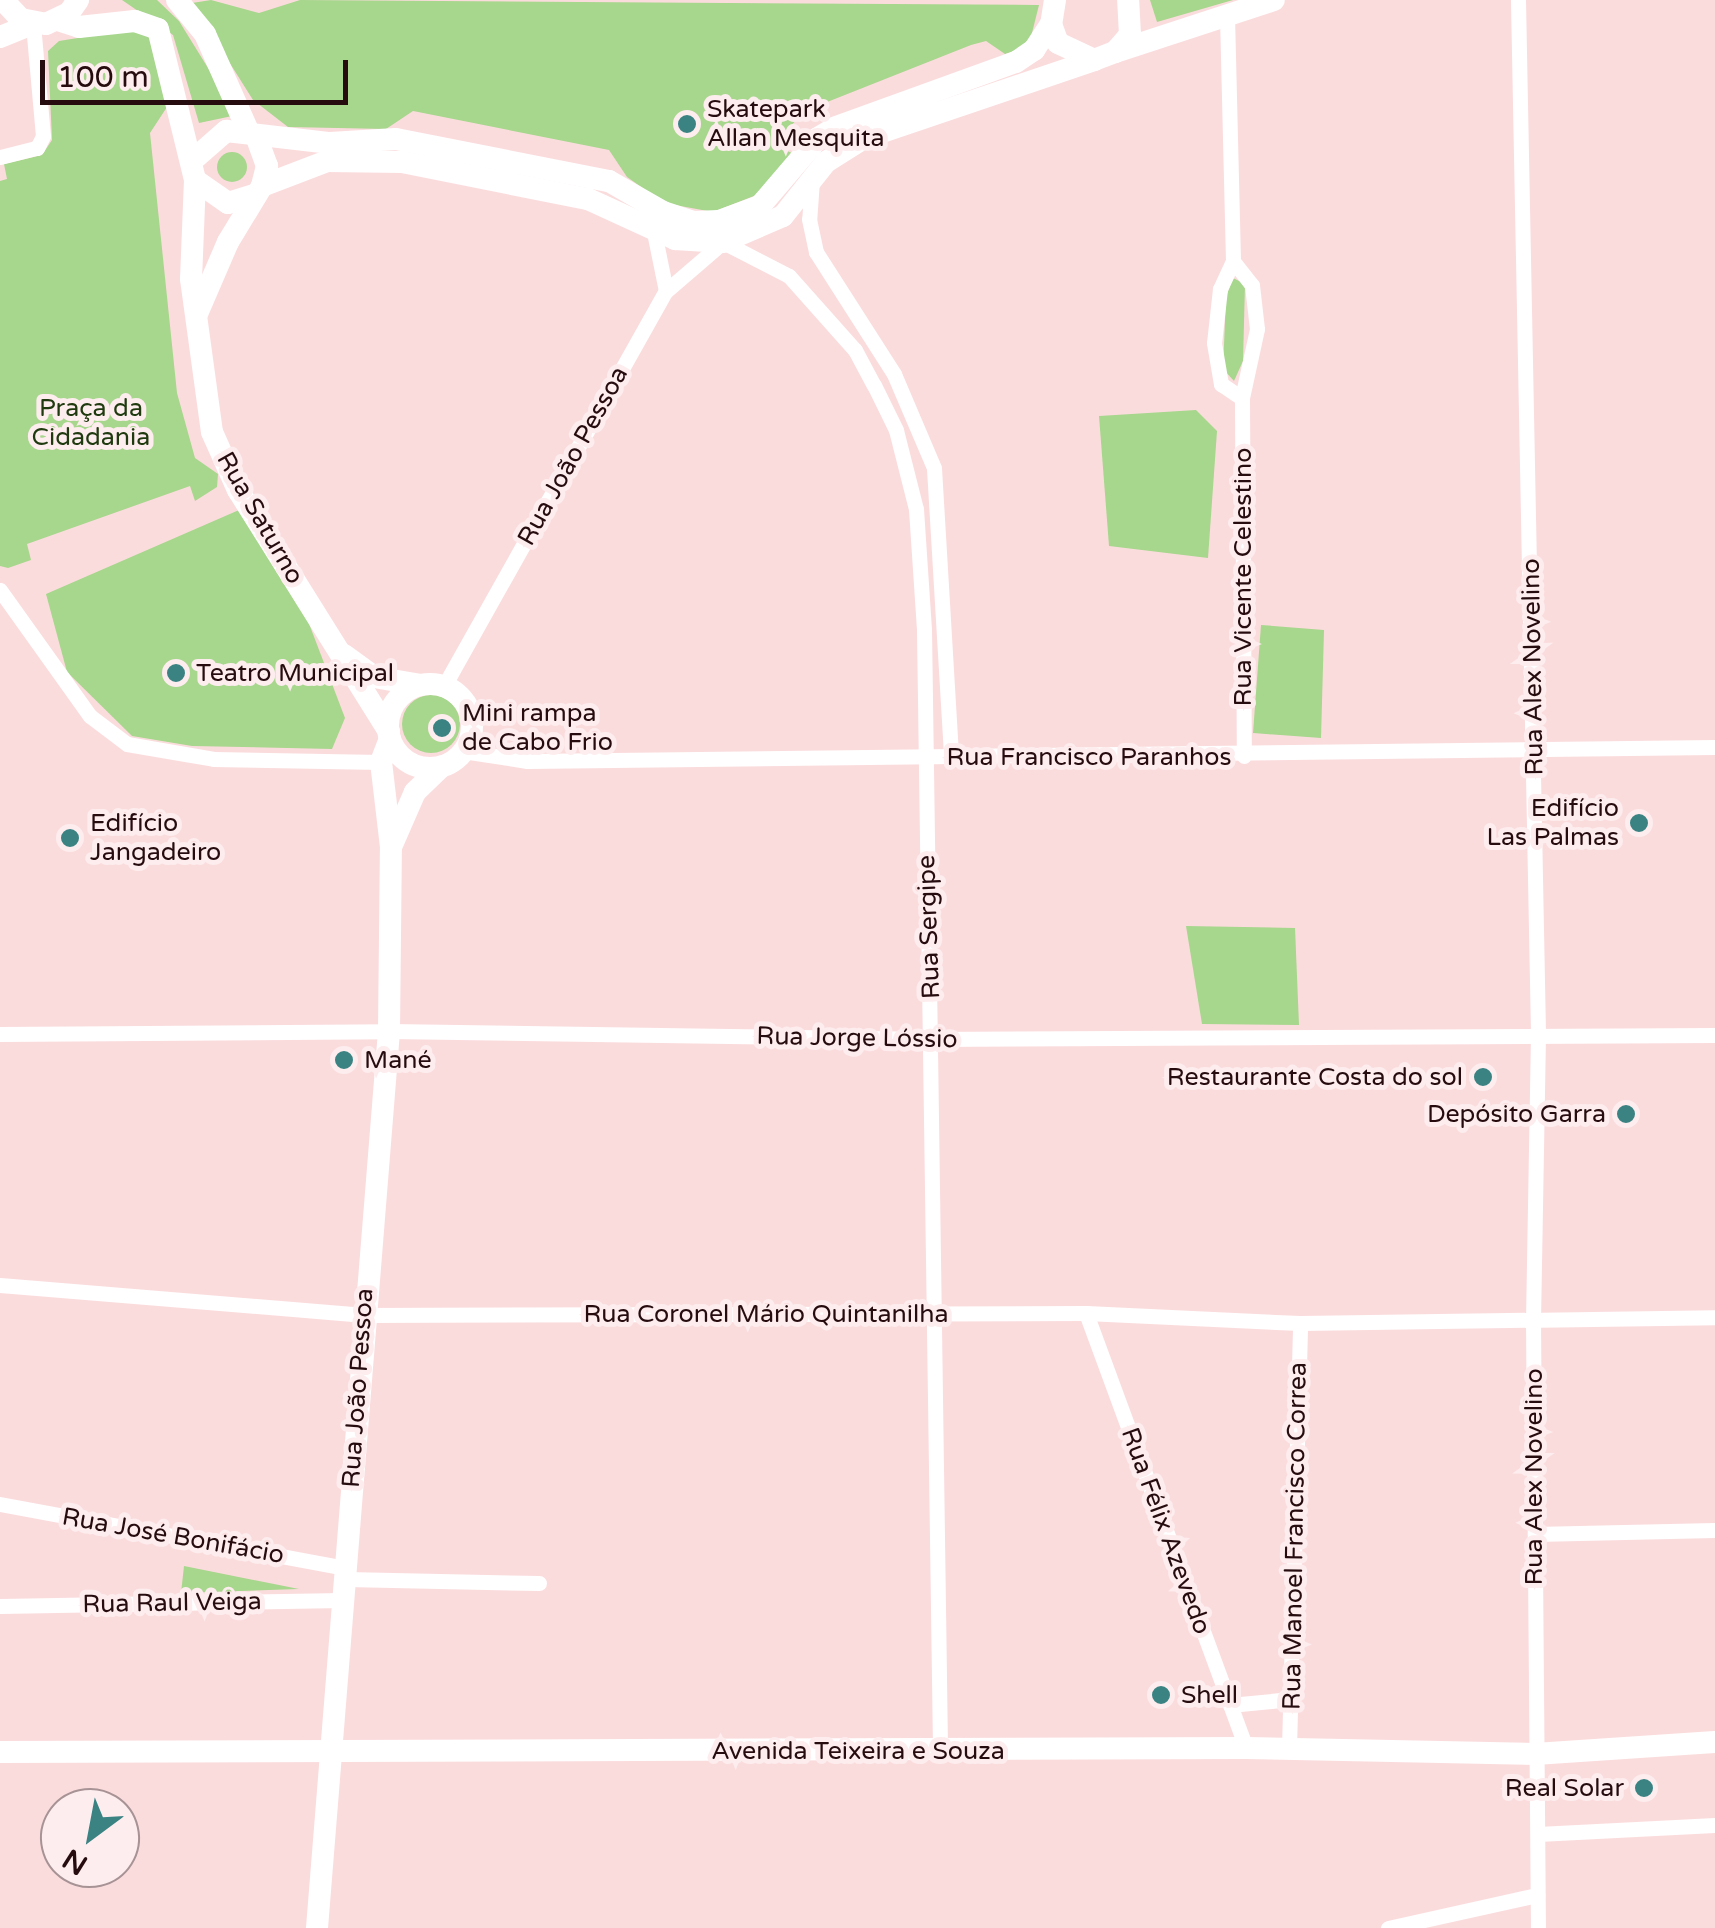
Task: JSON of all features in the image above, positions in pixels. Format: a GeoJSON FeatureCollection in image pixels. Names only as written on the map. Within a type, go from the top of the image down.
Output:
{"type":"FeatureCollection","features":[{"type":"Feature","properties":{"kind":"street"},"geometry":{"type":"LineString","coordinates":[[0,157],[36,148],[43,136],[33,24],[3,0]]}},
{"type":"Feature","properties":{"kind":"street"},"geometry":{"type":"LineString","coordinates":[[58,20],[78,0]]}},
{"type":"Feature","properties":{"kind":"street"},"geometry":{"type":"LineString","coordinates":[[177,0],[205,34],[267,166],[197,314]]}},
{"type":"Feature","properties":{"kind":"street"},"geometry":{"type":"LineString","coordinates":[[194,170],[226,131],[253,136],[396,139],[609,181],[664,212],[693,222],[718,221],[760,206],[818,138],[836,128],[1016,62],[1034,50],[1050,24],[1055,0]]}},
{"type":"Feature","properties":{"kind":"street"},"geometry":{"type":"LineString","coordinates":[[1050,24],[1065,50],[1104,56],[1130,35],[1128,0]]}},
{"type":"Feature","properties":{"kind":"street"},"geometry":{"type":"LineString","coordinates":[[0,37],[33,24],[58,20],[79,28],[135,21],[158,29],[167,46],[183,146],[194,170],[228,203],[327,162],[402,162],[588,200],[654,232],[724,242],[784,216],[812,180],[843,150],[886,128],[1274,0]]}},
{"type":"Feature","properties":{"kind":"street","name":"Rua Alex Novelino"},"geometry":{"type":"LineString","coordinates":[[1518,0],[1538,1035],[1533,1321],[1538,1928]]}},
{"type":"Feature","properties":{"kind":"street","name":"Rua Vicente Celestino"},"geometry":{"type":"LineString","coordinates":[[1227,15],[1233,260],[1218,300],[1214,362],[1221,384],[1242,398]]}},
{"type":"Feature","properties":{"kind":"street","name":"Rua Saturno"},"geometry":{"type":"LineString","coordinates":[[194,170],[190,199],[197,314],[212,432],[238,490],[389,736]]}},
{"type":"Feature","properties":{"kind":"street"},"geometry":{"type":"LineString","coordinates":[[812,180],[809,219],[816,252],[894,374],[934,468],[952,758]]}},
{"type":"Feature","properties":{"kind":"street"},"geometry":{"type":"LineString","coordinates":[[654,232],[666,291]]}},
{"type":"Feature","properties":{"kind":"street","name":"Rua João Pessoa"},"geometry":{"type":"LineString","coordinates":[[433,686],[666,291],[724,242]]}},
{"type":"Feature","properties":{"kind":"street","name":"Rua Sergipe"},"geometry":{"type":"LineString","coordinates":[[724,242],[789,276],[855,350],[896,430],[919,548],[932,1040],[940,1751]]}},
{"type":"Feature","properties":{"kind":"street","name":"Rua Vicente Celestino"},"geometry":{"type":"LineString","coordinates":[[1233,260],[1256,298],[1254,368],[1242,398],[1244,756]]}},
{"type":"Feature","properties":{"kind":"street"},"geometry":{"type":"LineString","coordinates":[[906,475],[934,468]]}},
{"type":"Feature","properties":{"kind":"street"},"geometry":{"type":"LineString","coordinates":[[0,590],[90,716],[127,744],[214,759],[380,762],[396,702],[433,686],[470,714],[463,751],[442,766],[417,765],[389,736]]}},
{"type":"Feature","properties":{"kind":"street","name":"Rua Saturno"},"geometry":{"type":"LineString","coordinates":[[341,653],[374,676],[433,686]]}},
{"type":"Feature","properties":{"kind":"street","name":"Rua Francisco Paranhos"},"geometry":{"type":"LineString","coordinates":[[463,751],[527,762],[1244,756],[1715,747]]}},
{"type":"Feature","properties":{"kind":"street","name":"Rua João Pessoa"},"geometry":{"type":"LineString","coordinates":[[317,1928],[362,1315],[390,1031],[392,847],[380,762]]}},
{"type":"Feature","properties":{"kind":"street","name":"Rua João Pessoa"},"geometry":{"type":"LineString","coordinates":[[392,847],[415,792],[442,766]]}},
{"type":"Feature","properties":{"kind":"street","name":"Rua Jorge Lóssio"},"geometry":{"type":"LineString","coordinates":[[0,1034],[390,1031],[932,1040],[1715,1034]]}},
{"type":"Feature","properties":{"kind":"street","name":"Rua Coronel Mário Quintanilha"},"geometry":{"type":"LineString","coordinates":[[0,1284],[362,1315],[1086,1313],[1300,1322],[1715,1316]]}},
{"type":"Feature","properties":{"kind":"street","name":"Rua Félix Azevedo"},"geometry":{"type":"LineString","coordinates":[[1086,1313],[1246,1748]]}},
{"type":"Feature","properties":{"kind":"street","name":"Rua Manoel Francisco Correa"},"geometry":{"type":"LineString","coordinates":[[1289,1749],[1300,1322]]}},
{"type":"Feature","properties":{"kind":"street","name":"Rua José Bonifácio"},"geometry":{"type":"LineString","coordinates":[[0,1504],[345,1582]]}},
{"type":"Feature","properties":{"kind":"street"},"geometry":{"type":"LineString","coordinates":[[1535,1534],[1715,1530]]}},
{"type":"Feature","properties":{"kind":"street"},"geometry":{"type":"LineString","coordinates":[[345,1582],[539,1583]]}},
{"type":"Feature","properties":{"kind":"street","name":"Rua Raul Veiga"},"geometry":{"type":"LineString","coordinates":[[0,1606],[345,1582]]}},
{"type":"Feature","properties":{"kind":"street"},"geometry":{"type":"LineString","coordinates":[[1230,1706],[1291,1700]]}},
{"type":"Feature","properties":{"kind":"street","name":"Avenida Teixeira e Souza"},"geometry":{"type":"LineString","coordinates":[[0,1752],[330,1754],[1246,1748],[1535,1754],[1715,1742]]}},
{"type":"Feature","properties":{"kind":"street"},"geometry":{"type":"LineString","coordinates":[[1538,1834],[1715,1825]]}},
{"type":"Feature","properties":{"kind":"street"},"geometry":{"type":"LineString","coordinates":[[1388,1928],[1538,1894]]}},
{"type":"Feature","properties":{"kind":"green space"},"geometry":{"type":"Polygon","coordinates":[[[122,0],[157,0],[179,21],[237,115],[199,123],[173,35],[122,0]]]}},
{"type":"Feature","properties":{"kind":"green space"},"geometry":{"type":"Polygon","coordinates":[[[211,0],[259,13],[300,0],[1039,5],[1031,37],[1020,49],[1005,54],[986,41],[971,45],[807,110],[777,139],[775,146],[792,153],[759,194],[713,212],[664,203],[627,177],[609,150],[413,111],[386,129],[288,127],[253,100],[192,3],[211,0]]]}},
{"type":"Feature","properties":{"kind":"green space"},"geometry":{"type":"Polygon","coordinates":[[[1150,0],[1233,0],[1157,22],[1150,0]]]}},
{"type":"Feature","properties":{"kind":"green space","name":"Praça da Cidadania"},"geometry":{"type":"Polygon","coordinates":[[[134,29],[150,34],[167,107],[150,133],[177,393],[195,458],[218,474],[217,487],[195,501],[190,486],[27,544],[31,560],[8,568],[0,566],[0,181],[7,179],[4,164],[42,155],[52,140],[48,51],[59,41],[134,29]]]}},
{"type":"Feature","properties":{"kind":"green space"},"geometry":{"type":"Polygon","coordinates":[[[232,152],[243,156],[247,167],[243,178],[232,182],[221,178],[217,167],[221,156],[232,152]]]}},
{"type":"Feature","properties":{"kind":"green space"},"geometry":{"type":"Polygon","coordinates":[[[1233,278],[1245,284],[1243,361],[1234,381],[1223,369],[1226,297],[1233,278]]]}},
{"type":"Feature","properties":{"kind":"green space"},"geometry":{"type":"Polygon","coordinates":[[[1196,410],[1217,431],[1208,558],[1109,546],[1099,416],[1196,410]]]}},
{"type":"Feature","properties":{"kind":"green space"},"geometry":{"type":"Polygon","coordinates":[[[239,510],[308,621],[345,718],[332,749],[192,746],[132,736],[67,672],[46,594],[239,510]]]}},
{"type":"Feature","properties":{"kind":"green space"},"geometry":{"type":"Polygon","coordinates":[[[1261,625],[1324,630],[1321,738],[1253,733],[1261,625]]]}},
{"type":"Feature","properties":{"kind":"green space"},"geometry":{"type":"Polygon","coordinates":[[[431,695],[451,704],[460,724],[451,744],[431,753],[411,744],[402,724],[411,704],[431,695]]]}},
{"type":"Feature","properties":{"kind":"green space"},"geometry":{"type":"Polygon","coordinates":[[[1186,926],[1295,928],[1299,1025],[1202,1024],[1186,926]]]}},
{"type":"Feature","properties":{"kind":"green space"},"geometry":{"type":"Polygon","coordinates":[[[184,1566],[299,1589],[181,1593],[184,1566]]]}},
{"type":"Feature","properties":{"kind":"place","name":"Skatepark Allan Mesquita"},"geometry":{"type":"Point","coordinates":[687,124]}},
{"type":"Feature","properties":{"kind":"place","name":"Teatro Municipal"},"geometry":{"type":"Point","coordinates":[176,673]}},
{"type":"Feature","properties":{"kind":"place","name":"Mini rampa de Cabo Frio"},"geometry":{"type":"Point","coordinates":[442,728]}},
{"type":"Feature","properties":{"kind":"place","name":"Edifício Las Palmas"},"geometry":{"type":"Point","coordinates":[1639,823]}},
{"type":"Feature","properties":{"kind":"place","name":"Edifício Jangadeiro"},"geometry":{"type":"Point","coordinates":[70,838]}},
{"type":"Feature","properties":{"kind":"place","name":"Mané"},"geometry":{"type":"Point","coordinates":[344,1060]}},
{"type":"Feature","properties":{"kind":"place","name":"Restaurante Costa do sol"},"geometry":{"type":"Point","coordinates":[1483,1077]}},
{"type":"Feature","properties":{"kind":"place","name":"Depósito Garra"},"geometry":{"type":"Point","coordinates":[1626,1114]}},
{"type":"Feature","properties":{"kind":"place","name":"Shell"},"geometry":{"type":"Point","coordinates":[1161,1695]}},
{"type":"Feature","properties":{"kind":"place","name":"Real Solar"},"geometry":{"type":"Point","coordinates":[1644,1788]}}]}
